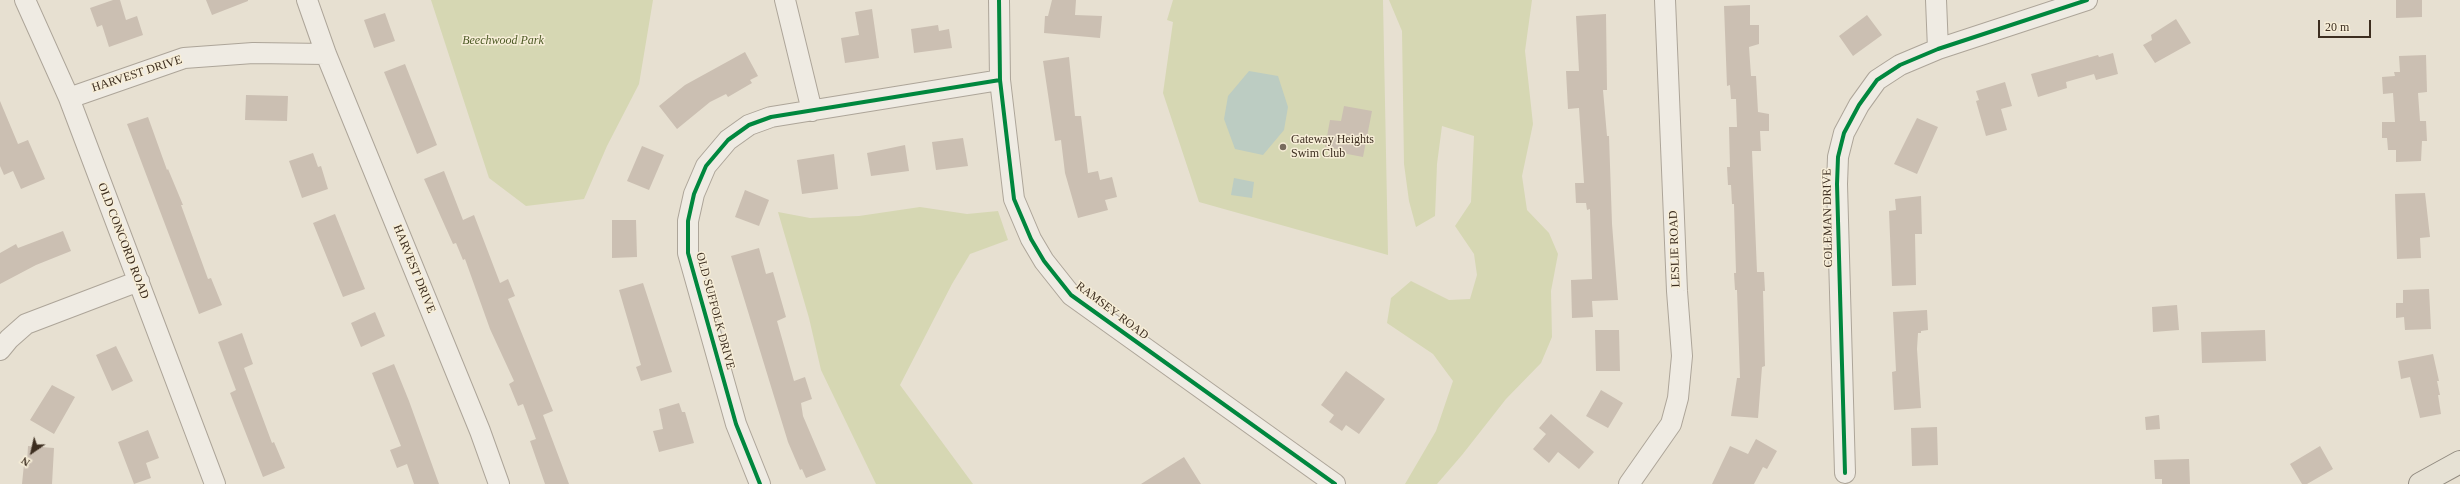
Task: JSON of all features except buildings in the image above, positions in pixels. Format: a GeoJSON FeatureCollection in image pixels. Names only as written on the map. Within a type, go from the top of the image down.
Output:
{"type":"FeatureCollection","features":[{"type":"Feature","properties":{"kind":"main road"},"geometry":{"type":"LineString","coordinates":[[2420,484],[2460,462]]}},
{"type":"Feature","properties":{"kind":"street","name":"OLD CONCORD ROAD"},"geometry":{"type":"LineString","coordinates":[[25,0],[69,98],[215,484]]}},
{"type":"Feature","properties":{"kind":"street","name":"HARVEST DRIVE"},"geometry":{"type":"LineString","coordinates":[[307,0],[326,54],[480,430],[499,484]]}},
{"type":"Feature","properties":{"kind":"street"},"geometry":{"type":"LineString","coordinates":[[785,0],[812,111]]}},
{"type":"Feature","properties":{"kind":"street","name":"RAMSEY ROAD"},"geometry":{"type":"LineString","coordinates":[[999,0],[1000,80],[1014,198],[1031,240],[1071,295],[1335,484]]}},
{"type":"Feature","properties":{"kind":"street","name":"LESLIE ROAD"},"geometry":{"type":"LineString","coordinates":[[1629,484],[1671,424],[1678,398],[1682,356],[1677,291],[1665,0]]}},
{"type":"Feature","properties":{"kind":"street"},"geometry":{"type":"LineString","coordinates":[[1936,0],[1938,49]]}},
{"type":"Feature","properties":{"kind":"street","name":"COLEMAN DRIVE"},"geometry":{"type":"LineString","coordinates":[[1845,473],[1837,184],[1838,157],[1844,133],[1859,105],[1877,80],[1900,64],[1938,49],[2087,0]]}},
{"type":"Feature","properties":{"kind":"street","name":"HARVEST DRIVE"},"geometry":{"type":"LineString","coordinates":[[69,98],[184,58],[253,53],[326,54]]}},
{"type":"Feature","properties":{"kind":"street","name":"OLD SUFFOLK DRIVE"},"geometry":{"type":"LineString","coordinates":[[760,484],[736,424],[688,253],[688,221],[694,194],[706,166],[728,140],[749,126],[771,117],[1000,80]]}},
{"type":"Feature","properties":{"kind":"street"},"geometry":{"type":"LineString","coordinates":[[0,350],[9,338],[26,324],[139,281]]}},
{"type":"Feature","properties":{"kind":"green space","name":"Beechwood Park"},"geometry":{"type":"Polygon","coordinates":[[[431,0],[653,0],[639,84],[607,146],[584,199],[526,206],[489,178],[431,0]]]}},
{"type":"Feature","properties":{"kind":"green space","name":"Gateway Heights Swim Club"},"geometry":{"type":"Polygon","coordinates":[[[1173,0],[1383,0],[1388,255],[1199,202],[1163,93],[1173,22],[1167,20],[1173,0]]]}},
{"type":"Feature","properties":{"kind":"green space"},"geometry":{"type":"Polygon","coordinates":[[[1389,0],[1532,0],[1525,51],[1533,124],[1522,176],[1527,210],[1549,233],[1558,254],[1551,291],[1552,337],[1541,363],[1506,399],[1437,484],[1405,484],[1436,431],[1453,381],[1433,354],[1387,323],[1391,298],[1411,281],[1449,300],[1470,299],[1477,275],[1474,254],[1455,226],[1471,202],[1474,136],[1442,126],[1437,164],[1435,216],[1416,227],[1409,201],[1404,164],[1402,31],[1389,0]]]}},
{"type":"Feature","properties":{"kind":"green space"},"geometry":{"type":"Polygon","coordinates":[[[920,207],[967,214],[998,211],[1008,240],[970,254],[952,284],[900,385],[973,484],[876,484],[821,370],[809,318],[778,212],[810,218],[859,216],[920,207]]]}},
{"type":"Feature","properties":{"kind":"shaded area"},"geometry":{"type":"Polygon","coordinates":[[[1249,71],[1278,76],[1288,107],[1284,130],[1263,155],[1235,149],[1224,119],[1228,96],[1249,71]]]}},
{"type":"Feature","properties":{"kind":"shaded area"},"geometry":{"type":"Polygon","coordinates":[[[1234,178],[1254,182],[1252,198],[1231,195],[1234,178]]]}},
{"type":"Feature","properties":{"kind":"cycle path"},"geometry":{"type":"LineString","coordinates":[[999,0],[1000,80],[1014,199],[1031,239],[1044,261],[1071,295],[1335,484]]}},
{"type":"Feature","properties":{"kind":"cycle path"},"geometry":{"type":"LineString","coordinates":[[1845,473],[1837,184],[1838,157],[1844,133],[1859,105],[1877,80],[1900,65],[1938,49],[2087,0]]}},
{"type":"Feature","properties":{"kind":"cycle path"},"geometry":{"type":"LineString","coordinates":[[760,484],[736,424],[688,253],[688,221],[694,194],[706,166],[728,140],[749,125],[771,117],[1000,80]]}},
{"type":"Feature","properties":{"kind":"place","name":"Gateway Heights Swim Club"},"geometry":{"type":"Point","coordinates":[1283,147]}}]}
